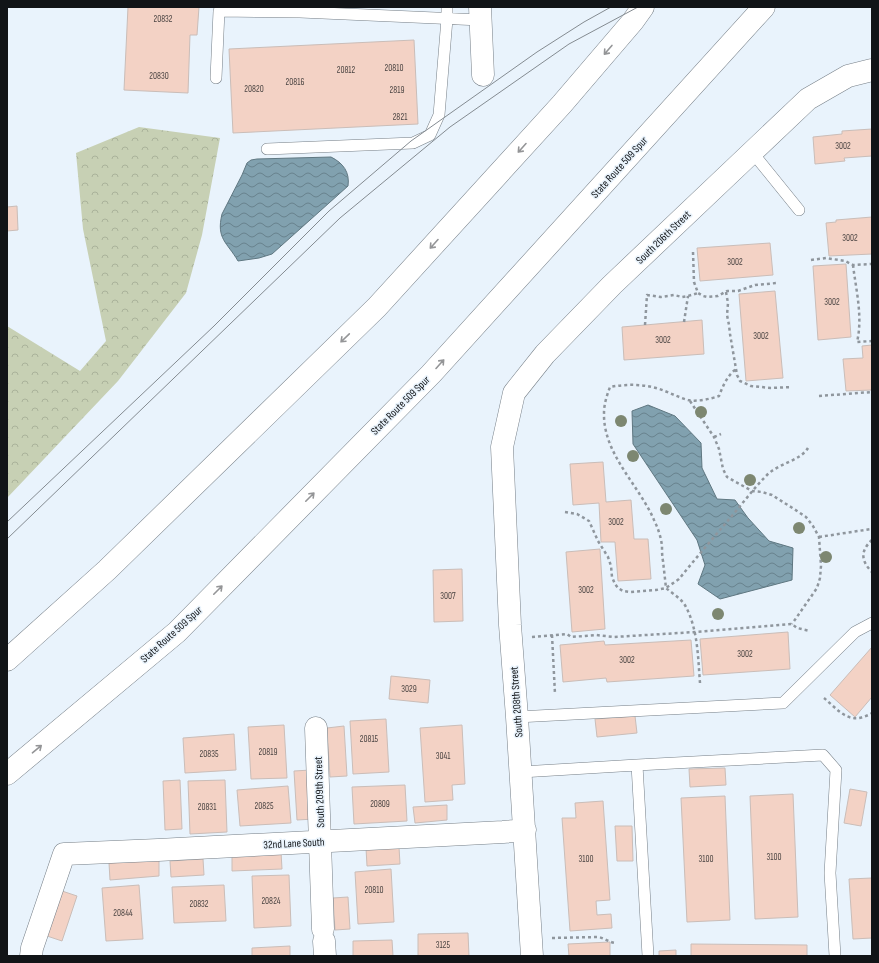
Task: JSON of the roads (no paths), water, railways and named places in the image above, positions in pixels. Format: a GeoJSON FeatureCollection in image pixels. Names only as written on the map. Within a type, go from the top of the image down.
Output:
{"type":"FeatureCollection","features":[{"type":"Feature","properties":{"kind":"main road","name":"State Route 509 Spur"},"geometry":{"type":"LineString","coordinates":[[7,774],[177,632],[431,374],[764,7]]}},
{"type":"Feature","properties":{"kind":"main road"},"geometry":{"type":"LineString","coordinates":[[481,14],[483,75]]}},
{"type":"Feature","properties":{"kind":"main road"},"geometry":{"type":"LineString","coordinates":[[7,660],[108,570],[377,307],[562,104],[638,14]]}},
{"type":"Feature","properties":{"kind":"main road","name":"South 206th Street"},"geometry":{"type":"LineString","coordinates":[[502,447],[514,393],[545,354],[612,285],[808,98],[848,76],[872,70]]}},
{"type":"Feature","properties":{"kind":"main road","name":"South 208th Street"},"geometry":{"type":"LineString","coordinates":[[502,447],[510,625],[525,830],[532,956]]}},
{"type":"Feature","properties":{"kind":"main road","name":"South 209th Street"},"geometry":{"type":"LineString","coordinates":[[316,728],[324,942]]}},
{"type":"Feature","properties":{"kind":"main road","name":"32nd Lane South"},"geometry":{"type":"LineString","coordinates":[[31,956],[32,948],[64,854],[321,842],[525,830]]}},
{"type":"Feature","properties":{"kind":"lane"},"geometry":{"type":"LineString","coordinates":[[267,149],[414,143],[430,135],[439,115],[447,7]]}},
{"type":"Feature","properties":{"kind":"lane"},"geometry":{"type":"LineString","coordinates":[[216,78],[219,11],[300,9],[447,19],[481,14]]}},
{"type":"Feature","properties":{"kind":"lane"},"geometry":{"type":"LineString","coordinates":[[752,152],[799,210]]}},
{"type":"Feature","properties":{"kind":"lane"},"geometry":{"type":"LineString","coordinates":[[517,717],[783,703],[855,632],[872,623]]}},
{"type":"Feature","properties":{"kind":"lane"},"geometry":{"type":"LineString","coordinates":[[521,772],[823,755],[836,770],[830,873],[835,956]]}},
{"type":"Feature","properties":{"kind":"lane"},"geometry":{"type":"LineString","coordinates":[[637,765],[648,956]]}},
{"type":"Feature","properties":{"kind":"water"},"geometry":{"type":"Polygon","coordinates":[[[331,157],[345,168],[348,176],[348,186],[272,254],[259,258],[238,261],[224,240],[220,229],[222,214],[247,163],[251,160],[257,159],[331,157]]]}},
{"type":"Feature","properties":{"kind":"water"},"geometry":{"type":"Polygon","coordinates":[[[648,405],[675,416],[701,443],[702,468],[717,499],[735,500],[748,518],[769,541],[793,548],[792,580],[720,599],[698,584],[705,565],[697,540],[633,444],[632,411],[648,405]]]}},
{"type":"Feature","properties":{"kind":"tram line"},"geometry":{"type":"LineString","coordinates":[[7,522],[214,326],[329,211],[411,141],[537,52],[584,22],[611,7]]}},
{"type":"Feature","properties":{"kind":"tram line"},"geometry":{"type":"LineString","coordinates":[[7,539],[340,218],[450,127],[569,44],[638,7]]}}]}
